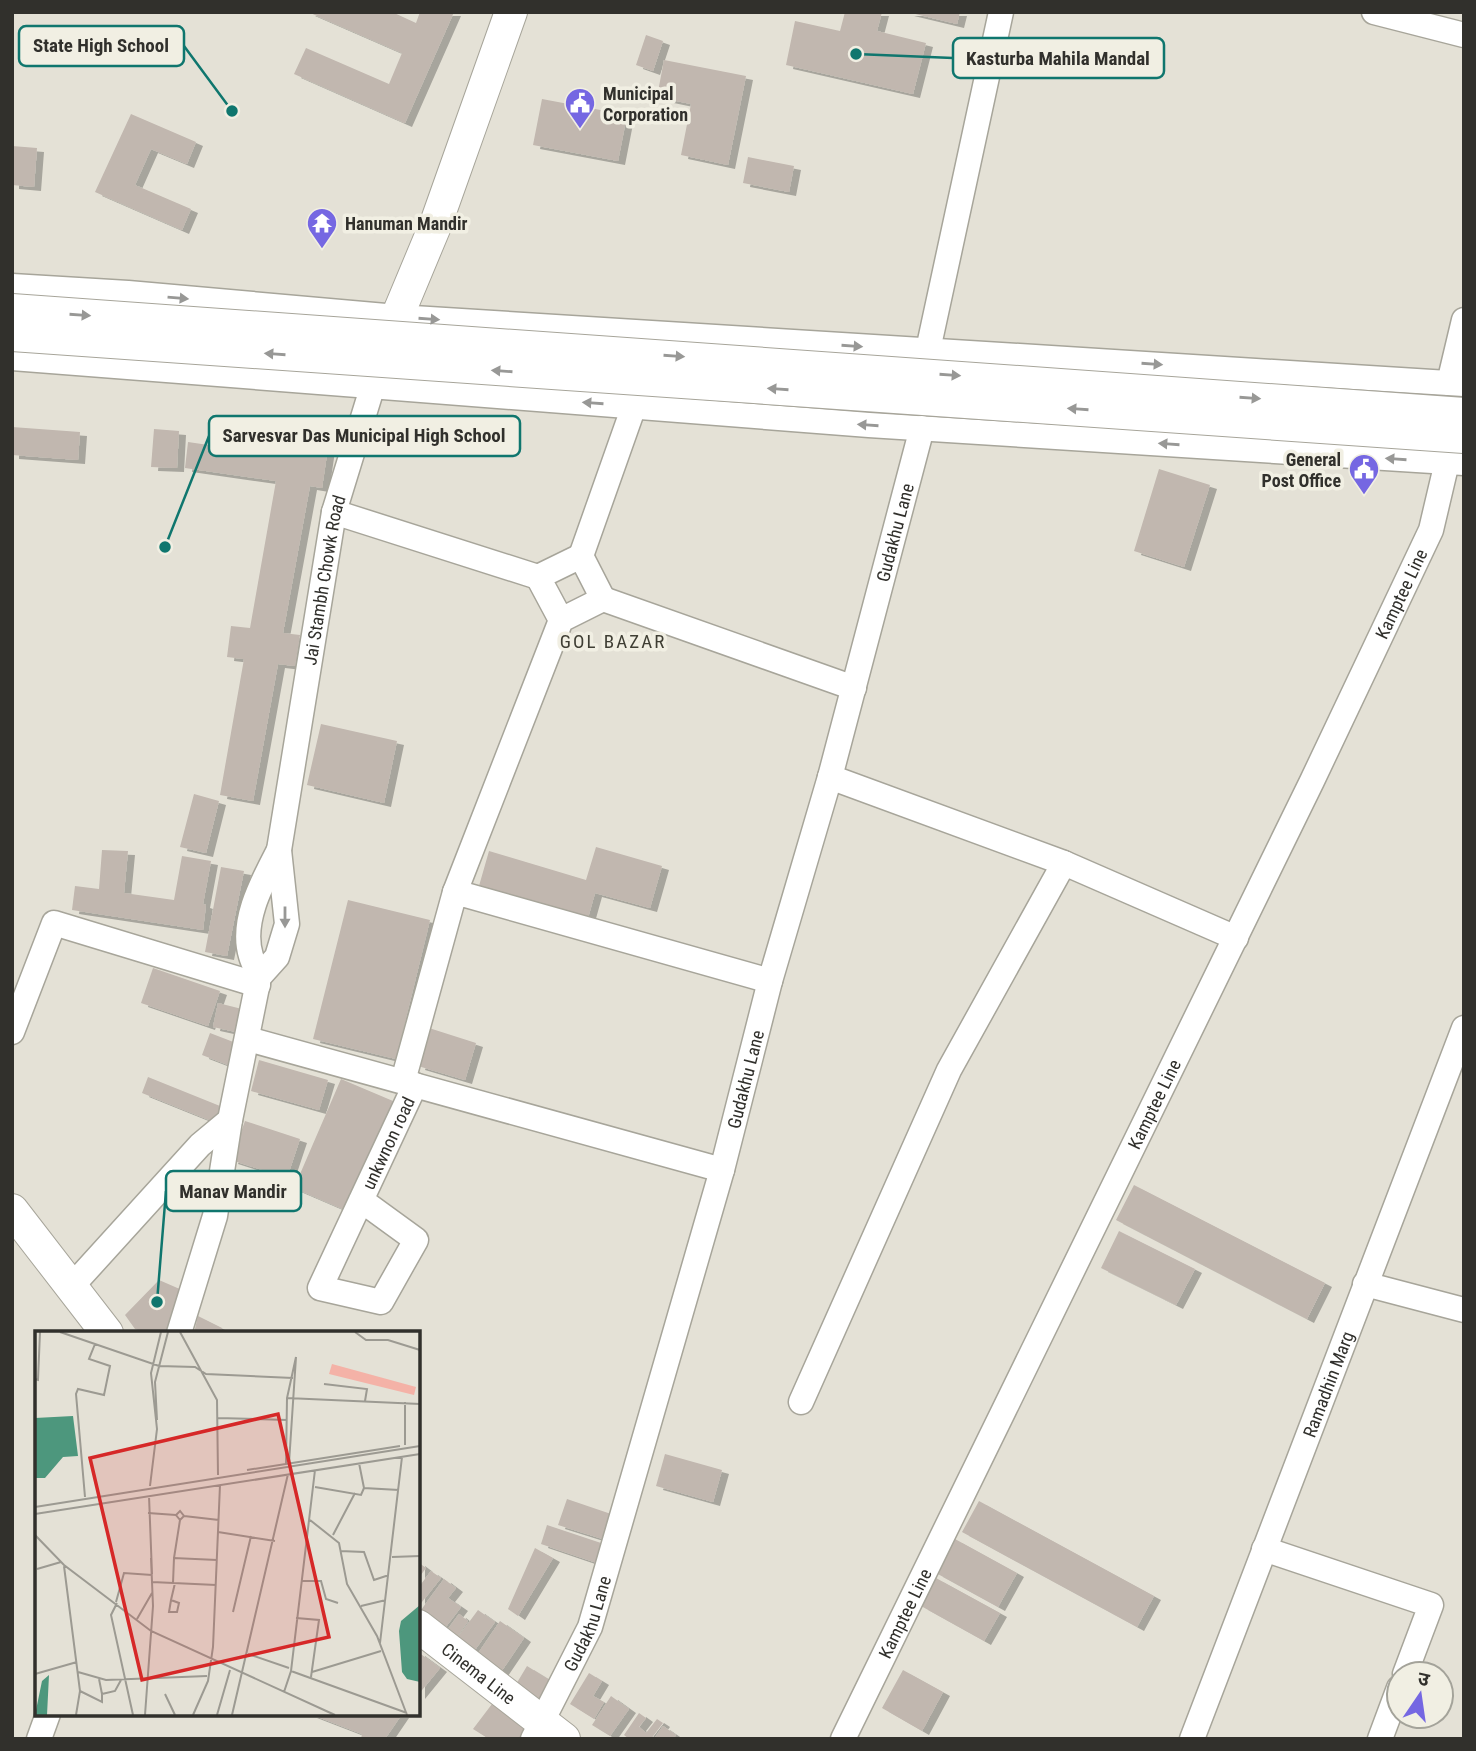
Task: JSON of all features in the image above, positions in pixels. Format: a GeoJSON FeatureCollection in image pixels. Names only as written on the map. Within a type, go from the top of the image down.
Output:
{"type":"FeatureCollection","features":[{"type":"Feature","properties":{"kind":"main road"},"geometry":{"type":"LineString","coordinates":[[397,317],[435,226],[511,12]]}},
{"type":"Feature","properties":{"kind":"main road"},"geometry":{"type":"LineString","coordinates":[[12,310],[1464,414]]}},
{"type":"Feature","properties":{"kind":"main road"},"geometry":{"type":"LineString","coordinates":[[12,335],[1458,454]]}},
{"type":"Feature","properties":{"kind":"main road"},"geometry":{"type":"LineString","coordinates":[[12,1210],[106,1331]]}},
{"type":"Feature","properties":{"kind":"main road","name":"Cinema Line"},"geometry":{"type":"LineString","coordinates":[[420,1628],[546,1733]]}},
{"type":"Feature","properties":{"kind":"street"},"geometry":{"type":"LineString","coordinates":[[928,350],[1001,12]]}},
{"type":"Feature","properties":{"kind":"street"},"geometry":{"type":"LineString","coordinates":[[1374,12],[1464,35]]}},
{"type":"Feature","properties":{"kind":"street"},"geometry":{"type":"LineString","coordinates":[[12,286],[128,293],[397,317],[1456,384],[1464,320]]}},
{"type":"Feature","properties":{"kind":"street","name":"Jai Stambh Chowk Road"},"geometry":{"type":"LineString","coordinates":[[180,1331],[215,1216],[230,1120],[259,981],[277,957],[287,924],[279,850],[334,512],[397,317]]}},
{"type":"Feature","properties":{"kind":"street"},"geometry":{"type":"LineString","coordinates":[[12,358],[922,428],[1458,454]]}},
{"type":"Feature","properties":{"kind":"street"},"geometry":{"type":"LineString","coordinates":[[334,512],[538,577],[581,556],[634,406]]}},
{"type":"Feature","properties":{"kind":"street","name":"Gudakhu Lane"},"geometry":{"type":"LineString","coordinates":[[546,1733],[590,1628],[722,1170],[770,981],[830,776],[922,428]]}},
{"type":"Feature","properties":{"kind":"street","name":"Kamptee Line"},"geometry":{"type":"LineString","coordinates":[[844,1738],[1236,938],[1431,530],[1458,454]]}},
{"type":"Feature","properties":{"kind":"street"},"geometry":{"type":"LineString","coordinates":[[581,556],[603,599],[854,688]]}},
{"type":"Feature","properties":{"kind":"street"},"geometry":{"type":"LineString","coordinates":[[538,577],[561,620],[603,599]]}},
{"type":"Feature","properties":{"kind":"street","name":"unkwnon road"},"geometry":{"type":"LineString","coordinates":[[360,1200],[409,1083],[455,892],[561,620]]}},
{"type":"Feature","properties":{"kind":"street"},"geometry":{"type":"LineString","coordinates":[[830,776],[1064,863],[1236,938]]}},
{"type":"Feature","properties":{"kind":"street","name":"Jai Stambh Chowk Road"},"geometry":{"type":"LineString","coordinates":[[259,981],[250,954],[249,921],[263,882],[279,850]]}},
{"type":"Feature","properties":{"kind":"street"},"geometry":{"type":"LineString","coordinates":[[801,1402],[949,1070],[1064,863]]}},
{"type":"Feature","properties":{"kind":"street"},"geometry":{"type":"LineString","coordinates":[[455,892],[770,981]]}},
{"type":"Feature","properties":{"kind":"street"},"geometry":{"type":"LineString","coordinates":[[12,1032],[54,923],[259,981]]}},
{"type":"Feature","properties":{"kind":"street","name":"Ramadhin Marg"},"geometry":{"type":"LineString","coordinates":[[1192,1739],[1464,1028]]}},
{"type":"Feature","properties":{"kind":"street"},"geometry":{"type":"LineString","coordinates":[[248,1039],[722,1170]]}},
{"type":"Feature","properties":{"kind":"street"},"geometry":{"type":"LineString","coordinates":[[72,1286],[200,1145],[230,1120]]}},
{"type":"Feature","properties":{"kind":"street"},"geometry":{"type":"LineString","coordinates":[[1365,1284],[1464,1310]]}},
{"type":"Feature","properties":{"kind":"street"},"geometry":{"type":"LineString","coordinates":[[1264,1549],[1431,1605],[1410,1660]]}},
{"type":"Feature","properties":{"kind":"street"},"geometry":{"type":"LineString","coordinates":[[39,1739],[47,1716]]}},
{"type":"Feature","properties":{"kind":"building"},"geometry":{"type":"Polygon","coordinates":[[[308,12],[392,12],[416,23],[420,12],[454,12],[405,123],[294,74],[306,48],[389,84],[402,53],[308,12]]]}},
{"type":"Feature","properties":{"kind":"building"},"geometry":{"type":"Polygon","coordinates":[[[845,12],[882,12],[877,31],[926,43],[913,94],[786,65],[795,21],[840,31],[845,12]]]}},
{"type":"Feature","properties":{"kind":"building"},"geometry":{"type":"Polygon","coordinates":[[[907,12],[960,12],[957,24],[907,12]]]}},
{"type":"Feature","properties":{"kind":"building"},"geometry":{"type":"Polygon","coordinates":[[[646,35],[663,41],[653,71],[636,65],[646,35]]]}},
{"type":"Feature","properties":{"kind":"building"},"geometry":{"type":"Polygon","coordinates":[[[664,60],[746,76],[728,165],[681,155],[691,104],[657,97],[664,60]]]}},
{"type":"Feature","properties":{"kind":"building","name":"Municipal Corporation"},"geometry":{"type":"Polygon","coordinates":[[[542,99],[627,115],[618,161],[533,145],[542,99]]]}},
{"type":"Feature","properties":{"kind":"building"},"geometry":{"type":"Polygon","coordinates":[[[131,114],[196,142],[187,164],[151,149],[135,185],[191,209],[182,230],[95,192],[131,114]]]}},
{"type":"Feature","properties":{"kind":"building"},"geometry":{"type":"Polygon","coordinates":[[[12,146],[37,148],[34,187],[12,185],[12,146]]]}},
{"type":"Feature","properties":{"kind":"building"},"geometry":{"type":"Polygon","coordinates":[[[748,157],[794,166],[789,192],[743,183],[748,157]]]}},
{"type":"Feature","properties":{"kind":"building"},"geometry":{"type":"Polygon","coordinates":[[[233,420],[330,434],[322,488],[310,486],[283,633],[300,635],[295,666],[278,664],[253,801],[220,795],[244,659],[227,657],[231,626],[250,628],[276,481],[185,468],[188,442],[229,448],[233,420]]]}},
{"type":"Feature","properties":{"kind":"building"},"geometry":{"type":"Polygon","coordinates":[[[12,427],[80,432],[78,460],[12,455],[12,427]]]}},
{"type":"Feature","properties":{"kind":"building"},"geometry":{"type":"Polygon","coordinates":[[[154,429],[179,431],[177,468],[151,467],[154,429]]]}},
{"type":"Feature","properties":{"kind":"building"},"geometry":{"type":"Polygon","coordinates":[[[1159,469],[1210,485],[1184,567],[1134,551],[1159,469]]]}},
{"type":"Feature","properties":{"kind":"building"},"geometry":{"type":"Polygon","coordinates":[[[321,724],[397,741],[384,803],[307,785],[321,724]]]}},
{"type":"Feature","properties":{"kind":"building"},"geometry":{"type":"Polygon","coordinates":[[[194,794],[219,801],[206,853],[180,847],[194,794]]]}},
{"type":"Feature","properties":{"kind":"building"},"geometry":{"type":"Polygon","coordinates":[[[596,847],[662,866],[650,908],[595,893],[588,918],[479,886],[489,851],[586,880],[596,847]]]}},
{"type":"Feature","properties":{"kind":"building"},"geometry":{"type":"Polygon","coordinates":[[[102,850],[128,851],[124,893],[174,900],[182,856],[211,861],[203,904],[206,905],[203,930],[72,910],[75,886],[99,889],[102,850]]]}},
{"type":"Feature","properties":{"kind":"building"},"geometry":{"type":"Polygon","coordinates":[[[221,867],[244,871],[227,956],[205,952],[221,867]]]}},
{"type":"Feature","properties":{"kind":"building"},"geometry":{"type":"Polygon","coordinates":[[[348,900],[430,920],[396,1059],[313,1039],[348,900]]]}},
{"type":"Feature","properties":{"kind":"building"},"geometry":{"type":"Polygon","coordinates":[[[153,968],[220,991],[208,1026],[141,1003],[153,968]]]}},
{"type":"Feature","properties":{"kind":"building"},"geometry":{"type":"Polygon","coordinates":[[[218,1003],[242,1009],[236,1032],[213,1027],[218,1003]]]}},
{"type":"Feature","properties":{"kind":"building"},"geometry":{"type":"Polygon","coordinates":[[[429,1028],[476,1043],[465,1080],[418,1066],[429,1028]]]}},
{"type":"Feature","properties":{"kind":"building"},"geometry":{"type":"Polygon","coordinates":[[[210,1033],[236,1043],[228,1065],[202,1055],[210,1033]]]}},
{"type":"Feature","properties":{"kind":"building"},"geometry":{"type":"Polygon","coordinates":[[[259,1060],[328,1080],[319,1110],[251,1091],[259,1060]]]}},
{"type":"Feature","properties":{"kind":"building"},"geometry":{"type":"Polygon","coordinates":[[[148,1077],[220,1106],[214,1122],[142,1093],[148,1077]]]}},
{"type":"Feature","properties":{"kind":"building"},"geometry":{"type":"Polygon","coordinates":[[[341,1079],[393,1101],[345,1210],[294,1188],[341,1079]]]}},
{"type":"Feature","properties":{"kind":"building"},"geometry":{"type":"Polygon","coordinates":[[[245,1121],[300,1139],[287,1178],[231,1160],[245,1121]]]}},
{"type":"Feature","properties":{"kind":"building"},"geometry":{"type":"Polygon","coordinates":[[[1134,1185],[1325,1283],[1307,1319],[1116,1220],[1134,1185]]]}},
{"type":"Feature","properties":{"kind":"building"},"geometry":{"type":"Polygon","coordinates":[[[1119,1231],[1195,1269],[1176,1305],[1101,1268],[1119,1231]]]}},
{"type":"Feature","properties":{"kind":"building"},"geometry":{"type":"Polygon","coordinates":[[[159,1280],[182,1290],[165,1331],[135,1329],[125,1315],[159,1280]]]}},
{"type":"Feature","properties":{"kind":"building"},"geometry":{"type":"Polygon","coordinates":[[[198,1316],[222,1328],[221,1331],[194,1331],[198,1316]]]}},
{"type":"Feature","properties":{"kind":"building"},"geometry":{"type":"Polygon","coordinates":[[[665,1454],[722,1470],[713,1502],[656,1486],[665,1454]]]}},
{"type":"Feature","properties":{"kind":"building"},"geometry":{"type":"Polygon","coordinates":[[[567,1499],[614,1515],[606,1540],[558,1525],[567,1499]]]}},
{"type":"Feature","properties":{"kind":"building"},"geometry":{"type":"Polygon","coordinates":[[[979,1501],[1154,1596],[1137,1627],[962,1532],[979,1501]]]}},
{"type":"Feature","properties":{"kind":"building"},"geometry":{"type":"Polygon","coordinates":[[[547,1525],[604,1544],[597,1563],[541,1544],[547,1525]]]}},
{"type":"Feature","properties":{"kind":"building"},"geometry":{"type":"Polygon","coordinates":[[[955,1539],[1017,1573],[998,1607],[936,1573],[955,1539]]]}},
{"type":"Feature","properties":{"kind":"building"},"geometry":{"type":"Polygon","coordinates":[[[535,1548],[553,1558],[518,1616],[508,1609],[535,1548]]]}},
{"type":"Feature","properties":{"kind":"building"},"geometry":{"type":"Polygon","coordinates":[[[420,1564],[426,1568],[420,1576],[420,1564]]]}},
{"type":"Feature","properties":{"kind":"building"},"geometry":{"type":"Polygon","coordinates":[[[431,1571],[441,1578],[420,1604],[420,1585],[431,1571]]]}},
{"type":"Feature","properties":{"kind":"building"},"geometry":{"type":"Polygon","coordinates":[[[936,1578],[1000,1613],[984,1641],[921,1606],[936,1578]]]}},
{"type":"Feature","properties":{"kind":"building"},"geometry":{"type":"Polygon","coordinates":[[[444,1579],[456,1588],[448,1598],[461,1607],[442,1632],[420,1616],[420,1611],[444,1579]]]}},
{"type":"Feature","properties":{"kind":"building"},"geometry":{"type":"Polygon","coordinates":[[[478,1610],[495,1622],[472,1654],[455,1641],[478,1610]]]}},
{"type":"Feature","properties":{"kind":"building"},"geometry":{"type":"Polygon","coordinates":[[[459,1614],[468,1621],[455,1640],[445,1633],[459,1614]]]}},
{"type":"Feature","properties":{"kind":"building"},"geometry":{"type":"Polygon","coordinates":[[[500,1621],[524,1638],[501,1672],[477,1655],[500,1621]]]}},
{"type":"Feature","properties":{"kind":"building"},"geometry":{"type":"Polygon","coordinates":[[[420,1653],[440,1668],[420,1693],[420,1653]]]}},
{"type":"Feature","properties":{"kind":"building"},"geometry":{"type":"Polygon","coordinates":[[[527,1666],[553,1682],[540,1702],[515,1686],[527,1666]]]}},
{"type":"Feature","properties":{"kind":"building"},"geometry":{"type":"Polygon","coordinates":[[[903,1670],[943,1692],[922,1731],[882,1708],[903,1670]]]}},
{"type":"Feature","properties":{"kind":"building"},"geometry":{"type":"Polygon","coordinates":[[[589,1673],[602,1681],[593,1696],[604,1702],[594,1719],[570,1704],[589,1673]]]}},
{"type":"Feature","properties":{"kind":"building"},"geometry":{"type":"Polygon","coordinates":[[[611,1696],[629,1709],[610,1736],[592,1725],[611,1696]]]}},
{"type":"Feature","properties":{"kind":"building"},"geometry":{"type":"Polygon","coordinates":[[[492,1704],[531,1730],[525,1739],[489,1739],[473,1729],[492,1704]]]}},
{"type":"Feature","properties":{"kind":"building"},"geometry":{"type":"Polygon","coordinates":[[[639,1713],[646,1718],[639,1727],[646,1733],[657,1719],[663,1723],[651,1739],[629,1739],[624,1735],[639,1713]]]}},
{"type":"Feature","properties":{"kind":"building"},"geometry":{"type":"Polygon","coordinates":[[[315,1716],[401,1716],[385,1739],[361,1739],[362,1734],[315,1716]]]}},
{"type":"Feature","properties":{"kind":"building"},"geometry":{"type":"Polygon","coordinates":[[[663,1726],[676,1735],[673,1739],[654,1739],[663,1726]]]}},
{"type":"Feature","properties":{"kind":"place","name":"Kasturba Mahila Mandal"},"geometry":{"type":"Point","coordinates":[856,54]}},
{"type":"Feature","properties":{"kind":"place","name":"State High School"},"geometry":{"type":"Point","coordinates":[232,111]}},
{"type":"Feature","properties":{"kind":"place","name":"Municipal Corporation"},"geometry":{"type":"Point","coordinates":[580,130]}},
{"type":"Feature","properties":{"kind":"place","name":"Hanuman Mandir"},"geometry":{"type":"Point","coordinates":[322,250]}},
{"type":"Feature","properties":{"kind":"place","name":"General Post Office"},"geometry":{"type":"Point","coordinates":[1364,496]}},
{"type":"Feature","properties":{"kind":"place","name":"Sarvesvar Das Municipal High School"},"geometry":{"type":"Point","coordinates":[165,547]}},
{"type":"Feature","properties":{"kind":"place","name":"Manav Mandir"},"geometry":{"type":"Point","coordinates":[157,1302]}},
{"type":"Feature","properties":{"kind":"district","name":"GOL BAZAR"},"geometry":{"type":"Point","coordinates":[613,641]}}]}
